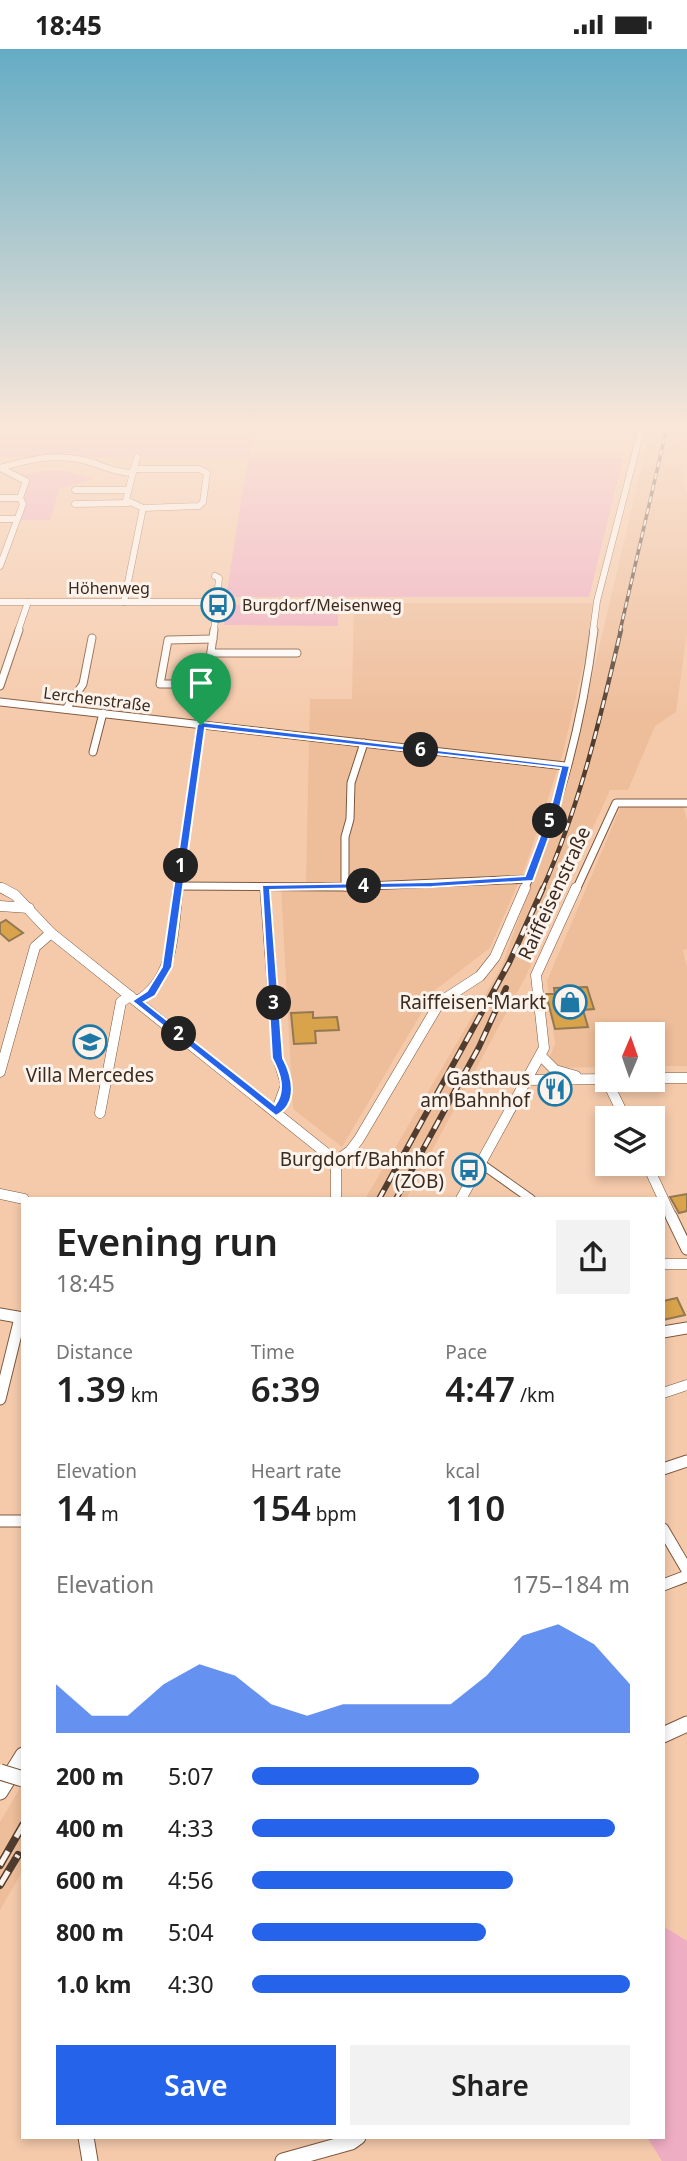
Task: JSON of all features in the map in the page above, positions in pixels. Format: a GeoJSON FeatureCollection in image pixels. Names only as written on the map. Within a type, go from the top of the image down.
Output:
{"type":"FeatureCollection","features":[{"type":"Feature","properties":{"kind":"street"},"geometry":{"type":"LineString","coordinates":[[0,566],[15,526]]}},
{"type":"Feature","properties":{"kind":"street"},"geometry":{"type":"LineString","coordinates":[[124,602],[139,526]]}},
{"type":"Feature","properties":{"kind":"street"},"geometry":{"type":"LineString","coordinates":[[336,1161],[350,1151],[359,1139],[440,1002],[488,968],[495,957],[529,879],[555,807],[588,675],[597,601],[618,526]]}},
{"type":"Feature","properties":{"kind":"street"},"geometry":{"type":"LineString","coordinates":[[100,1113],[121,1002],[151,993],[167,967],[218,602],[219,578],[215,576]]}},
{"type":"Feature","properties":{"kind":"street","name":"Höhenweg"},"geometry":{"type":"LineString","coordinates":[[0,602],[218,602]]}},
{"type":"Feature","properties":{"kind":"street"},"geometry":{"type":"LineString","coordinates":[[0,686],[28,602]]}},
{"type":"Feature","properties":{"kind":"street"},"geometry":{"type":"LineString","coordinates":[[66,709],[83,684],[92,638]]}},
{"type":"Feature","properties":{"kind":"street"},"geometry":{"type":"LineString","coordinates":[[206,684],[160,684],[168,640],[213,639]]}},
{"type":"Feature","properties":{"kind":"street"},"geometry":{"type":"LineString","coordinates":[[211,653],[297,653]]}},
{"type":"Feature","properties":{"kind":"street","name":"Lerchenstraße"},"geometry":{"type":"LineString","coordinates":[[0,702],[565,766]]}},
{"type":"Feature","properties":{"kind":"street"},"geometry":{"type":"LineString","coordinates":[[93,753],[103,713]]}},
{"type":"Feature","properties":{"kind":"street"},"geometry":{"type":"LineString","coordinates":[[345,887],[345,837],[350,819],[351,783],[364,743]]}},
{"type":"Feature","properties":{"kind":"street","name":"Raiffeisenstraße"},"geometry":{"type":"LineString","coordinates":[[462,1197],[541,1056],[544,1039],[536,975],[616,803],[687,803]]}},
{"type":"Feature","properties":{"kind":"street"},"geometry":{"type":"LineString","coordinates":[[178,886],[345,887],[529,879]]}},
{"type":"Feature","properties":{"kind":"street"},"geometry":{"type":"LineString","coordinates":[[0,887],[15,895],[51,933],[336,1161],[336,1197]]}},
{"type":"Feature","properties":{"kind":"street"},"geometry":{"type":"LineString","coordinates":[[265,887],[278,1058],[285,1072],[287,1096],[276,1112]]}},
{"type":"Feature","properties":{"kind":"street"},"geometry":{"type":"LineString","coordinates":[[0,906],[29,909]]}},
{"type":"Feature","properties":{"kind":"street"},"geometry":{"type":"LineString","coordinates":[[0,1072],[35,947],[51,933]]}},
{"type":"Feature","properties":{"kind":"street"},"geometry":{"type":"LineString","coordinates":[[541,1056],[555,1070],[583,1079]]}},
{"type":"Feature","properties":{"kind":"street"},"geometry":{"type":"LineString","coordinates":[[665,1078],[687,1078]]}},
{"type":"Feature","properties":{"kind":"street"},"geometry":{"type":"LineString","coordinates":[[527,1080],[595,1079]]}},
{"type":"Feature","properties":{"kind":"street"},"geometry":{"type":"LineString","coordinates":[[480,1163],[528,1197]]}},
{"type":"Feature","properties":{"kind":"street"},"geometry":{"type":"LineString","coordinates":[[653,1176],[663,1197]]}},
{"type":"Feature","properties":{"kind":"street"},"geometry":{"type":"LineString","coordinates":[[0,1194],[21,1198]]}},
{"type":"Feature","properties":{"kind":"street"},"geometry":{"type":"LineString","coordinates":[[665,1202],[687,1249]]}},
{"type":"Feature","properties":{"kind":"street"},"geometry":{"type":"LineString","coordinates":[[665,1264],[687,1263]]}},
{"type":"Feature","properties":{"kind":"street"},"geometry":{"type":"LineString","coordinates":[[0,1314],[21,1318],[2,1377],[0,1399]]}},
{"type":"Feature","properties":{"kind":"street"},"geometry":{"type":"LineString","coordinates":[[665,1332],[687,1328]]}},
{"type":"Feature","properties":{"kind":"street"},"geometry":{"type":"LineString","coordinates":[[665,1392],[687,1385]]}},
{"type":"Feature","properties":{"kind":"street"},"geometry":{"type":"LineString","coordinates":[[665,1468],[687,1461]]}},
{"type":"Feature","properties":{"kind":"street"},"geometry":{"type":"LineString","coordinates":[[0,1521],[21,1521]]}},
{"type":"Feature","properties":{"kind":"street"},"geometry":{"type":"LineString","coordinates":[[665,1532],[687,1570]]}},
{"type":"Feature","properties":{"kind":"street"},"geometry":{"type":"LineString","coordinates":[[665,1584],[687,1576]]}},
{"type":"Feature","properties":{"kind":"street"},"geometry":{"type":"LineString","coordinates":[[665,1734],[687,1724]]}},
{"type":"Feature","properties":{"kind":"street"},"geometry":{"type":"LineString","coordinates":[[0,1792],[21,1758]]}},
{"type":"Feature","properties":{"kind":"street"},"geometry":{"type":"LineString","coordinates":[[0,1772],[21,1778]]}},
{"type":"Feature","properties":{"kind":"street"},"geometry":{"type":"LineString","coordinates":[[86,2139],[90,2161]]}},
{"type":"Feature","properties":{"kind":"street"},"geometry":{"type":"LineString","coordinates":[[283,2161],[355,2139]]}},
{"type":"Feature","properties":{"kind":"shaded area"},"geometry":{"type":"Polygon","coordinates":[[[237,526],[606,526],[589,597],[226,597],[237,526]]]}},
{"type":"Feature","properties":{"kind":"shaded area"},"geometry":{"type":"Polygon","coordinates":[[[628,526],[687,526],[687,633],[676,712],[655,726],[628,790],[610,790],[526,976],[407,1197],[366,1197],[502,966],[568,779],[628,526]]]}},
{"type":"Feature","properties":{"kind":"shaded area"},"geometry":{"type":"Polygon","coordinates":[[[354,603],[594,603],[587,649],[563,753],[526,865],[490,948],[435,990],[342,1147],[293,1109],[281,886],[306,884],[310,699],[352,699],[354,603]]]}},
{"type":"Feature","properties":{"kind":"shaded area"},"geometry":{"type":"Polygon","coordinates":[[[227,605],[338,605],[338,626],[224,625],[227,605]]]}},
{"type":"Feature","properties":{"kind":"shaded area"},"geometry":{"type":"Polygon","coordinates":[[[621,806],[683,806],[687,820],[687,949],[683,950],[687,968],[687,1066],[665,1066],[665,1022],[595,1022],[595,1067],[545,1068],[555,1044],[547,981],[621,806]]]}},
{"type":"Feature","properties":{"kind":"shaded area"},"geometry":{"type":"Polygon","coordinates":[[[21,1786],[21,1873],[0,1910],[0,1822],[21,1786]]]}},
{"type":"Feature","properties":{"kind":"shaded area"},"geometry":{"type":"Polygon","coordinates":[[[665,1927],[687,1941],[687,2161],[662,2161],[648,2139],[665,2139],[665,1927]]]}},
{"type":"Feature","properties":{"kind":"building"},"geometry":{"type":"Polygon","coordinates":[[[6,920],[23,933],[9,941],[0,933],[0,923],[6,920]]]}},
{"type":"Feature","properties":{"kind":"building","name":"Raiffeisen-Markt"},"geometry":{"type":"Polygon","coordinates":[[[587,987],[594,1009],[583,1010],[588,1027],[555,1029],[546,994],[555,994],[554,988],[587,987]]]}},
{"type":"Feature","properties":{"kind":"building"},"geometry":{"type":"Polygon","coordinates":[[[313,1012],[313,1018],[337,1017],[339,1030],[315,1031],[316,1043],[294,1044],[291,1013],[313,1012]]]}},
{"type":"Feature","properties":{"kind":"building"},"geometry":{"type":"Polygon","coordinates":[[[687,1194],[687,1211],[679,1213],[670,1197],[687,1194]]]}},
{"type":"Feature","properties":{"kind":"building"},"geometry":{"type":"Polygon","coordinates":[[[677,1298],[685,1315],[665,1320],[665,1301],[677,1298]]]}},
{"type":"Feature","properties":{"kind":"railway"},"geometry":{"type":"LineString","coordinates":[[620,631],[644,526]]}},
{"type":"Feature","properties":{"kind":"railway"},"geometry":{"type":"LineString","coordinates":[[542,890],[578,794],[621,630]]}},
{"type":"Feature","properties":{"kind":"railway"},"geometry":{"type":"LineString","coordinates":[[380,1197],[509,963],[543,888]]}},
{"type":"Feature","properties":{"kind":"railway"},"geometry":{"type":"LineString","coordinates":[[397,1197],[479,1047],[506,988]]}},
{"type":"Feature","properties":{"kind":"railway"},"geometry":{"type":"LineString","coordinates":[[0,1865],[21,1828]]}},
{"type":"Feature","properties":{"kind":"railway"},"geometry":{"type":"LineString","coordinates":[[0,1885],[18,1855]]}},
{"type":"Feature","properties":{"kind":"place","name":"Burgdorf/Meisenweg"},"geometry":{"type":"Point","coordinates":[218,605]}},
{"type":"Feature","properties":{"kind":"place","name":"Raiffeisen-Markt"},"geometry":{"type":"Point","coordinates":[570,1002]}},
{"type":"Feature","properties":{"kind":"place","name":"Villa Mercedes"},"geometry":{"type":"Point","coordinates":[90,1042]}},
{"type":"Feature","properties":{"kind":"place","name":"Gasthaus am Bahnhof"},"geometry":{"type":"Point","coordinates":[555,1089]}},
{"type":"Feature","properties":{"kind":"place","name":"Burgdorf/Bahnhof (ZOB)"},"geometry":{"type":"Point","coordinates":[469,1170]}},
{"type":"Feature","properties":{"kind":"route"},"geometry":{"type":"LineString","coordinates":[[201,725],[565,766],[555,807],[529,879],[345,887],[265,887],[278,1058],[285,1072],[287,1096],[276,1112],[137,1001],[151,993],[167,967],[201,725]]}}]}
